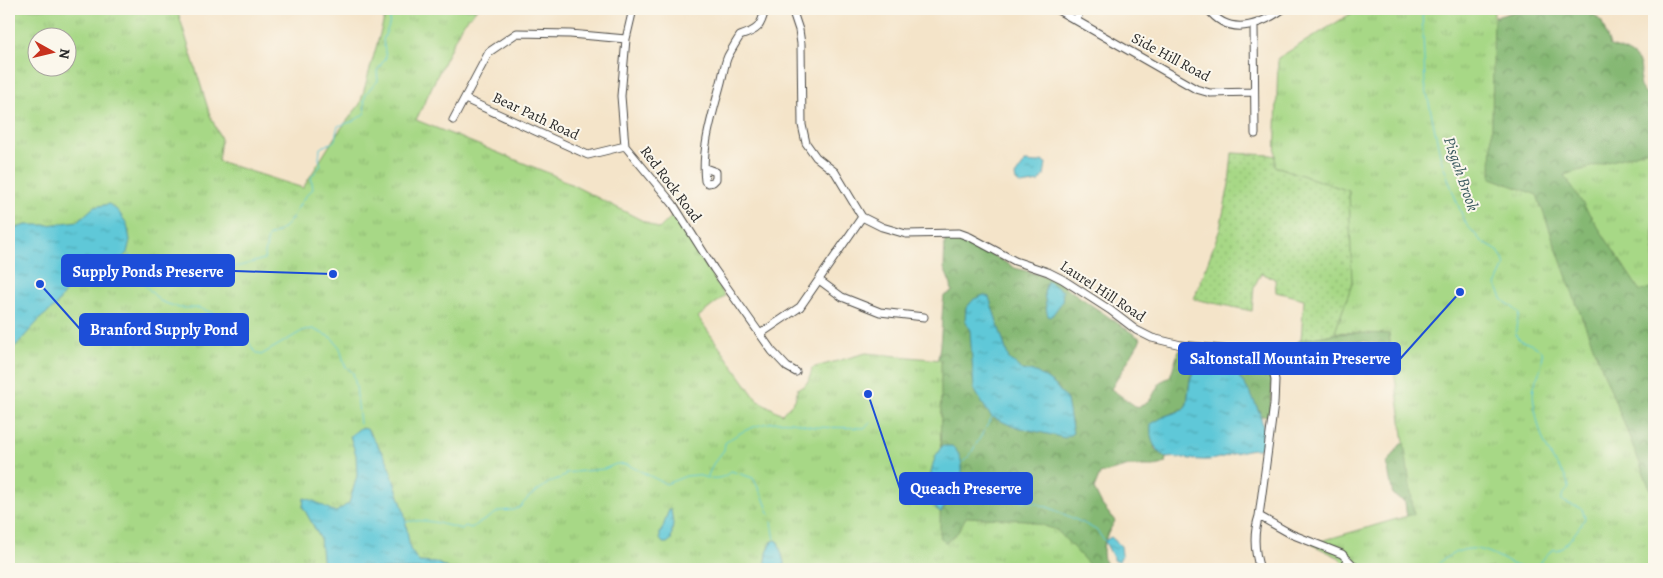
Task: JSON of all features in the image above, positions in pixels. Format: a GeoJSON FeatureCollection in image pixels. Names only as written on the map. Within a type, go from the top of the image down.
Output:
{"type":"FeatureCollection","features":[{"type":"Feature","properties":{"kind":"street","name":"Red Rock Road"},"geometry":{"type":"LineString","coordinates":[[633,9],[626,39],[621,96],[625,146],[673,204],[714,269],[772,351],[796,372]]}},
{"type":"Feature","properties":{"kind":"street"},"geometry":{"type":"LineString","coordinates":[[705,168],[709,128],[728,57],[740,36],[752,32],[762,24],[765,9]]}},
{"type":"Feature","properties":{"kind":"street"},"geometry":{"type":"LineString","coordinates":[[760,334],[800,307],[862,217],[835,172],[816,157],[806,143],[802,125],[801,44],[792,9]]}},
{"type":"Feature","properties":{"kind":"street","name":"Side Hill Road"},"geometry":{"type":"LineString","coordinates":[[1056,9],[1196,89],[1210,92],[1254,92]]}},
{"type":"Feature","properties":{"kind":"street"},"geometry":{"type":"LineString","coordinates":[[1076,20],[1081,9]]}},
{"type":"Feature","properties":{"kind":"street"},"geometry":{"type":"LineString","coordinates":[[1208,9],[1215,18],[1244,27],[1254,25],[1283,9]]}},
{"type":"Feature","properties":{"kind":"street"},"geometry":{"type":"LineString","coordinates":[[1254,25],[1255,134]]}},
{"type":"Feature","properties":{"kind":"street"},"geometry":{"type":"LineString","coordinates":[[453,120],[489,52],[518,33],[570,34],[626,39]]}},
{"type":"Feature","properties":{"kind":"street","name":"Bear Path Road"},"geometry":{"type":"LineString","coordinates":[[465,99],[588,155],[625,146]]}},
{"type":"Feature","properties":{"kind":"street","name":"Laurel Hill Road"},"geometry":{"type":"LineString","coordinates":[[862,217],[869,222],[906,234],[949,232],[970,237],[1015,261],[1048,272],[1062,279],[1110,310],[1136,330],[1152,338],[1181,345],[1252,352],[1262,356],[1270,364],[1274,380],[1274,404],[1269,453],[1259,516],[1255,528],[1255,541],[1260,569]]}},
{"type":"Feature","properties":{"kind":"street"},"geometry":{"type":"LineString","coordinates":[[819,280],[842,298],[880,312],[924,317]]}},
{"type":"Feature","properties":{"kind":"street"},"geometry":{"type":"LineString","coordinates":[[1259,516],[1291,534],[1342,554],[1357,569]]}},
{"type":"Feature","properties":{"kind":"green space"},"geometry":{"type":"Polygon","coordinates":[[[9,9],[177,9],[210,115],[221,139],[218,161],[303,188],[336,135],[360,104],[387,9],[477,9],[461,26],[416,120],[551,174],[659,229],[673,215],[725,296],[698,317],[757,400],[782,414],[795,400],[798,388],[804,386],[808,381],[812,368],[866,353],[941,360],[940,537],[946,543],[958,532],[966,517],[1025,520],[1057,530],[1093,569],[9,569],[9,9]]]}},
{"type":"Feature","properties":{"kind":"green space"},"geometry":{"type":"Polygon","coordinates":[[[1351,9],[1435,9],[1431,35],[1524,9],[1588,9],[1602,22],[1610,46],[1627,52],[1638,61],[1641,70],[1641,89],[1651,96],[1654,94],[1654,569],[1408,527],[1405,502],[1393,495],[1387,464],[1400,445],[1412,436],[1402,349],[1386,366],[1365,373],[1364,371],[1380,360],[1378,344],[1364,341],[1325,343],[1313,346],[1276,363],[1271,355],[1301,340],[1334,334],[1367,332],[1346,27],[1351,9]]]}},
{"type":"Feature","properties":{"kind":"green space"},"geometry":{"type":"Polygon","coordinates":[[[1357,9],[1494,9],[1491,178],[1537,195],[1575,300],[1654,499],[1654,569],[1350,569],[1338,557],[1311,544],[1414,514],[1389,334],[1335,332],[1352,284],[1349,191],[1275,166],[1278,58],[1357,9]]]}},
{"type":"Feature","properties":{"kind":"green space"},"geometry":{"type":"Polygon","coordinates":[[[1649,150],[1654,157],[1654,287],[1640,291],[1564,175],[1649,150]]]}},
{"type":"Feature","properties":{"kind":"green space"},"geometry":{"type":"Polygon","coordinates":[[[1232,153],[1271,155],[1362,172],[1367,332],[1334,334],[1301,340],[1304,299],[1276,292],[1275,279],[1261,273],[1254,287],[1252,311],[1194,299],[1220,229],[1229,184],[1232,153]]]}},
{"type":"Feature","properties":{"kind":"green space"},"geometry":{"type":"Polygon","coordinates":[[[945,236],[957,237],[970,242],[1015,268],[1052,278],[1141,339],[1111,389],[1138,408],[1151,399],[1160,382],[1170,377],[1179,350],[1201,353],[1190,380],[1187,404],[1183,410],[1165,416],[1154,448],[1166,458],[1165,463],[1156,466],[1129,466],[1100,474],[1094,489],[1102,505],[1115,521],[1103,550],[1107,569],[449,569],[711,369],[775,417],[937,363],[944,296],[952,292],[944,268],[945,236]]]}},
{"type":"Feature","properties":{"kind":"green space"},"geometry":{"type":"Polygon","coordinates":[[[1215,354],[1248,356],[1263,362],[1268,368],[1272,380],[1270,416],[1260,416],[1253,399],[1237,373],[1215,354]]]}},
{"type":"Feature","properties":{"kind":"water"},"geometry":{"type":"Polygon","coordinates":[[[1041,161],[1046,163],[1044,176],[1039,182],[1021,185],[1016,181],[1015,176],[1025,162],[1038,163],[1041,161]]]}},
{"type":"Feature","properties":{"kind":"water"},"geometry":{"type":"Polygon","coordinates":[[[109,204],[118,211],[127,224],[130,240],[127,253],[112,268],[102,274],[92,273],[83,275],[76,280],[55,307],[42,317],[12,350],[9,356],[9,230],[26,225],[47,225],[78,221],[94,207],[109,204]]]}},
{"type":"Feature","properties":{"kind":"water"},"geometry":{"type":"Polygon","coordinates":[[[1047,281],[1063,291],[1062,302],[1051,317],[1047,313],[1044,293],[1047,281]]]}},
{"type":"Feature","properties":{"kind":"water"},"geometry":{"type":"Polygon","coordinates":[[[984,295],[989,297],[1009,359],[1022,370],[1036,372],[1044,377],[1055,385],[1067,400],[1073,433],[1065,438],[1012,426],[992,417],[974,389],[970,331],[965,320],[966,308],[974,299],[984,295]]]}},
{"type":"Feature","properties":{"kind":"water"},"geometry":{"type":"Polygon","coordinates":[[[1201,353],[1216,355],[1225,362],[1235,372],[1253,398],[1263,426],[1264,439],[1260,449],[1247,450],[1215,459],[1204,460],[1166,458],[1155,447],[1151,435],[1151,424],[1165,416],[1183,410],[1187,404],[1190,380],[1201,353]]]}},
{"type":"Feature","properties":{"kind":"water"},"geometry":{"type":"Polygon","coordinates":[[[360,428],[367,429],[387,460],[404,511],[410,549],[419,562],[438,563],[449,569],[323,569],[320,538],[303,507],[304,498],[313,500],[336,512],[349,503],[357,476],[356,455],[350,436],[360,428]]]}},
{"type":"Feature","properties":{"kind":"water"},"geometry":{"type":"Polygon","coordinates":[[[942,446],[952,446],[959,455],[964,485],[960,493],[952,496],[941,512],[936,509],[931,477],[934,461],[942,446]]]}},
{"type":"Feature","properties":{"kind":"water"},"geometry":{"type":"Polygon","coordinates":[[[669,509],[671,509],[673,524],[671,540],[663,543],[660,539],[660,533],[669,509]]]}},
{"type":"Feature","properties":{"kind":"water"},"geometry":{"type":"Polygon","coordinates":[[[1111,537],[1121,546],[1122,555],[1119,561],[1115,561],[1105,542],[1111,537]]]}},
{"type":"Feature","properties":{"kind":"water"},"geometry":{"type":"Polygon","coordinates":[[[772,541],[778,541],[786,569],[765,569],[767,553],[772,541]]]}},
{"type":"Feature","properties":{"kind":"waterway"},"geometry":{"type":"LineString","coordinates":[[128,253],[142,265],[161,269],[186,270],[196,273],[240,266],[264,259],[268,237],[285,227],[301,202],[313,189],[311,177],[321,165],[319,159],[320,148],[335,140],[338,126],[354,121],[365,113],[364,102],[366,95],[378,81],[377,71],[386,57],[383,40],[389,25],[392,9]]}},
{"type":"Feature","properties":{"kind":"waterway","name":"Pisgah Brook"},"geometry":{"type":"LineString","coordinates":[[1422,9],[1425,84],[1441,159],[1466,224],[1482,242],[1498,251],[1503,259],[1505,266],[1496,285],[1503,300],[1519,314],[1517,336],[1519,339],[1542,351],[1542,364],[1535,382],[1533,395],[1538,425],[1548,452],[1568,483],[1569,488],[1562,496],[1562,501],[1582,509],[1585,518],[1565,545],[1550,552],[1533,568],[1522,568],[1495,555],[1473,549],[1458,552],[1447,557],[1440,563],[1437,569]]}},
{"type":"Feature","properties":{"kind":"waterway"},"geometry":{"type":"LineString","coordinates":[[116,264],[138,278],[160,301],[179,308],[199,308],[216,314],[223,320],[233,324],[245,335],[252,348],[261,355],[304,330],[313,329],[332,338],[340,348],[345,366],[353,373],[360,424]]}},
{"type":"Feature","properties":{"kind":"waterway"},"geometry":{"type":"LineString","coordinates":[[963,462],[970,455],[992,417]]}},
{"type":"Feature","properties":{"kind":"waterway"},"geometry":{"type":"LineString","coordinates":[[404,522],[427,521],[462,529],[465,526],[471,528],[499,511],[514,510],[520,507],[529,497],[550,482],[565,476],[565,473],[604,469],[616,464],[628,465],[666,484],[686,476],[697,475],[707,478],[713,464],[724,450],[725,443],[741,432],[769,423],[789,422],[814,427],[864,428],[871,423]]}},
{"type":"Feature","properties":{"kind":"waterway"},"geometry":{"type":"LineString","coordinates":[[708,478],[721,478],[731,471],[753,478],[770,515]]}},
{"type":"Feature","properties":{"kind":"waterway"},"geometry":{"type":"LineString","coordinates":[[964,485],[978,493],[999,494],[1015,500],[1035,503],[1050,508],[1096,530],[1105,541]]}},
{"type":"Feature","properties":{"kind":"waterway"},"geometry":{"type":"LineString","coordinates":[[772,522],[775,540]]}},
{"type":"Feature","properties":{"kind":"waterway"},"geometry":{"type":"LineString","coordinates":[[1116,569],[1119,561]]}},
{"type":"Feature","properties":{"kind":"place","name":"Supply Ponds Preserve"},"geometry":{"type":"Point","coordinates":[333,274]}},
{"type":"Feature","properties":{"kind":"place","name":"Branford Supply Pond"},"geometry":{"type":"Point","coordinates":[40,284]}},
{"type":"Feature","properties":{"kind":"place","name":"Saltonstall Mountain Preserve"},"geometry":{"type":"Point","coordinates":[1460,292]}},
{"type":"Feature","properties":{"kind":"place","name":"Queach Preserve"},"geometry":{"type":"Point","coordinates":[868,394]}}]}
